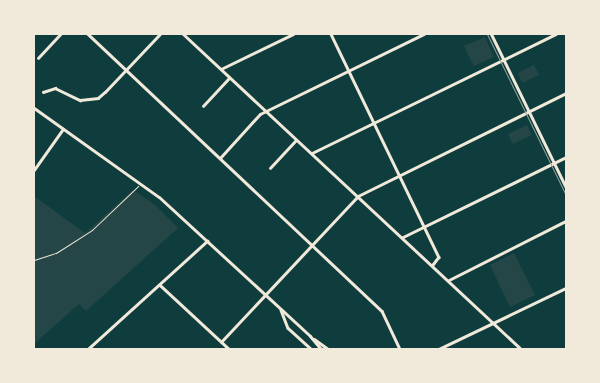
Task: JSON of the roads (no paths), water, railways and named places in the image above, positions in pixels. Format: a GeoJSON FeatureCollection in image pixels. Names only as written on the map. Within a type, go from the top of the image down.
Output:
{"type":"FeatureCollection","features":[{"type":"Feature","properties":{"kind":"main road"},"geometry":{"type":"LineString","coordinates":[[183,34],[521,349]]}},
{"type":"Feature","properties":{"kind":"main road"},"geometry":{"type":"LineString","coordinates":[[491,34],[566,188]]}},
{"type":"Feature","properties":{"kind":"main road"},"geometry":{"type":"LineString","coordinates":[[34,108],[159,197],[281,310],[328,349]]}},
{"type":"Feature","properties":{"kind":"main road"},"geometry":{"type":"LineString","coordinates":[[310,336],[321,349]]}},
{"type":"Feature","properties":{"kind":"street"},"geometry":{"type":"LineString","coordinates":[[38,58],[60,34]]}},
{"type":"Feature","properties":{"kind":"street"},"geometry":{"type":"LineString","coordinates":[[88,34],[382,311],[400,349]]}},
{"type":"Feature","properties":{"kind":"street"},"geometry":{"type":"LineString","coordinates":[[43,92],[59,88],[72,98],[93,100],[105,92],[160,34]]}},
{"type":"Feature","properties":{"kind":"street"},"geometry":{"type":"LineString","coordinates":[[221,69],[293,34]]}},
{"type":"Feature","properties":{"kind":"street"},"geometry":{"type":"LineString","coordinates":[[331,34],[440,257],[433,265]]}},
{"type":"Feature","properties":{"kind":"street"},"geometry":{"type":"LineString","coordinates":[[220,158],[260,114],[424,34]]}},
{"type":"Feature","properties":{"kind":"street"},"geometry":{"type":"LineString","coordinates":[[312,153],[556,34]]}},
{"type":"Feature","properties":{"kind":"street"},"geometry":{"type":"LineString","coordinates":[[203,106],[230,77]]}},
{"type":"Feature","properties":{"kind":"street"},"geometry":{"type":"LineString","coordinates":[[221,342],[358,196],[566,93]]}},
{"type":"Feature","properties":{"kind":"street"},"geometry":{"type":"LineString","coordinates":[[34,170],[64,129]]}},
{"type":"Feature","properties":{"kind":"street"},"geometry":{"type":"LineString","coordinates":[[270,168],[297,139]]}},
{"type":"Feature","properties":{"kind":"street"},"geometry":{"type":"LineString","coordinates":[[403,237],[566,157]]}},
{"type":"Feature","properties":{"kind":"street"},"geometry":{"type":"LineString","coordinates":[[449,280],[566,222]]}},
{"type":"Feature","properties":{"kind":"street"},"geometry":{"type":"LineString","coordinates":[[88,349],[207,241]]}},
{"type":"Feature","properties":{"kind":"street"},"geometry":{"type":"LineString","coordinates":[[160,285],[229,349]]}},
{"type":"Feature","properties":{"kind":"street"},"geometry":{"type":"LineString","coordinates":[[439,349],[566,288]]}},
{"type":"Feature","properties":{"kind":"street"},"geometry":{"type":"LineString","coordinates":[[281,310],[288,328],[311,349]]}},
{"type":"Feature","properties":{"kind":"railway"},"geometry":{"type":"LineString","coordinates":[[487,34],[566,195]]}}]}
